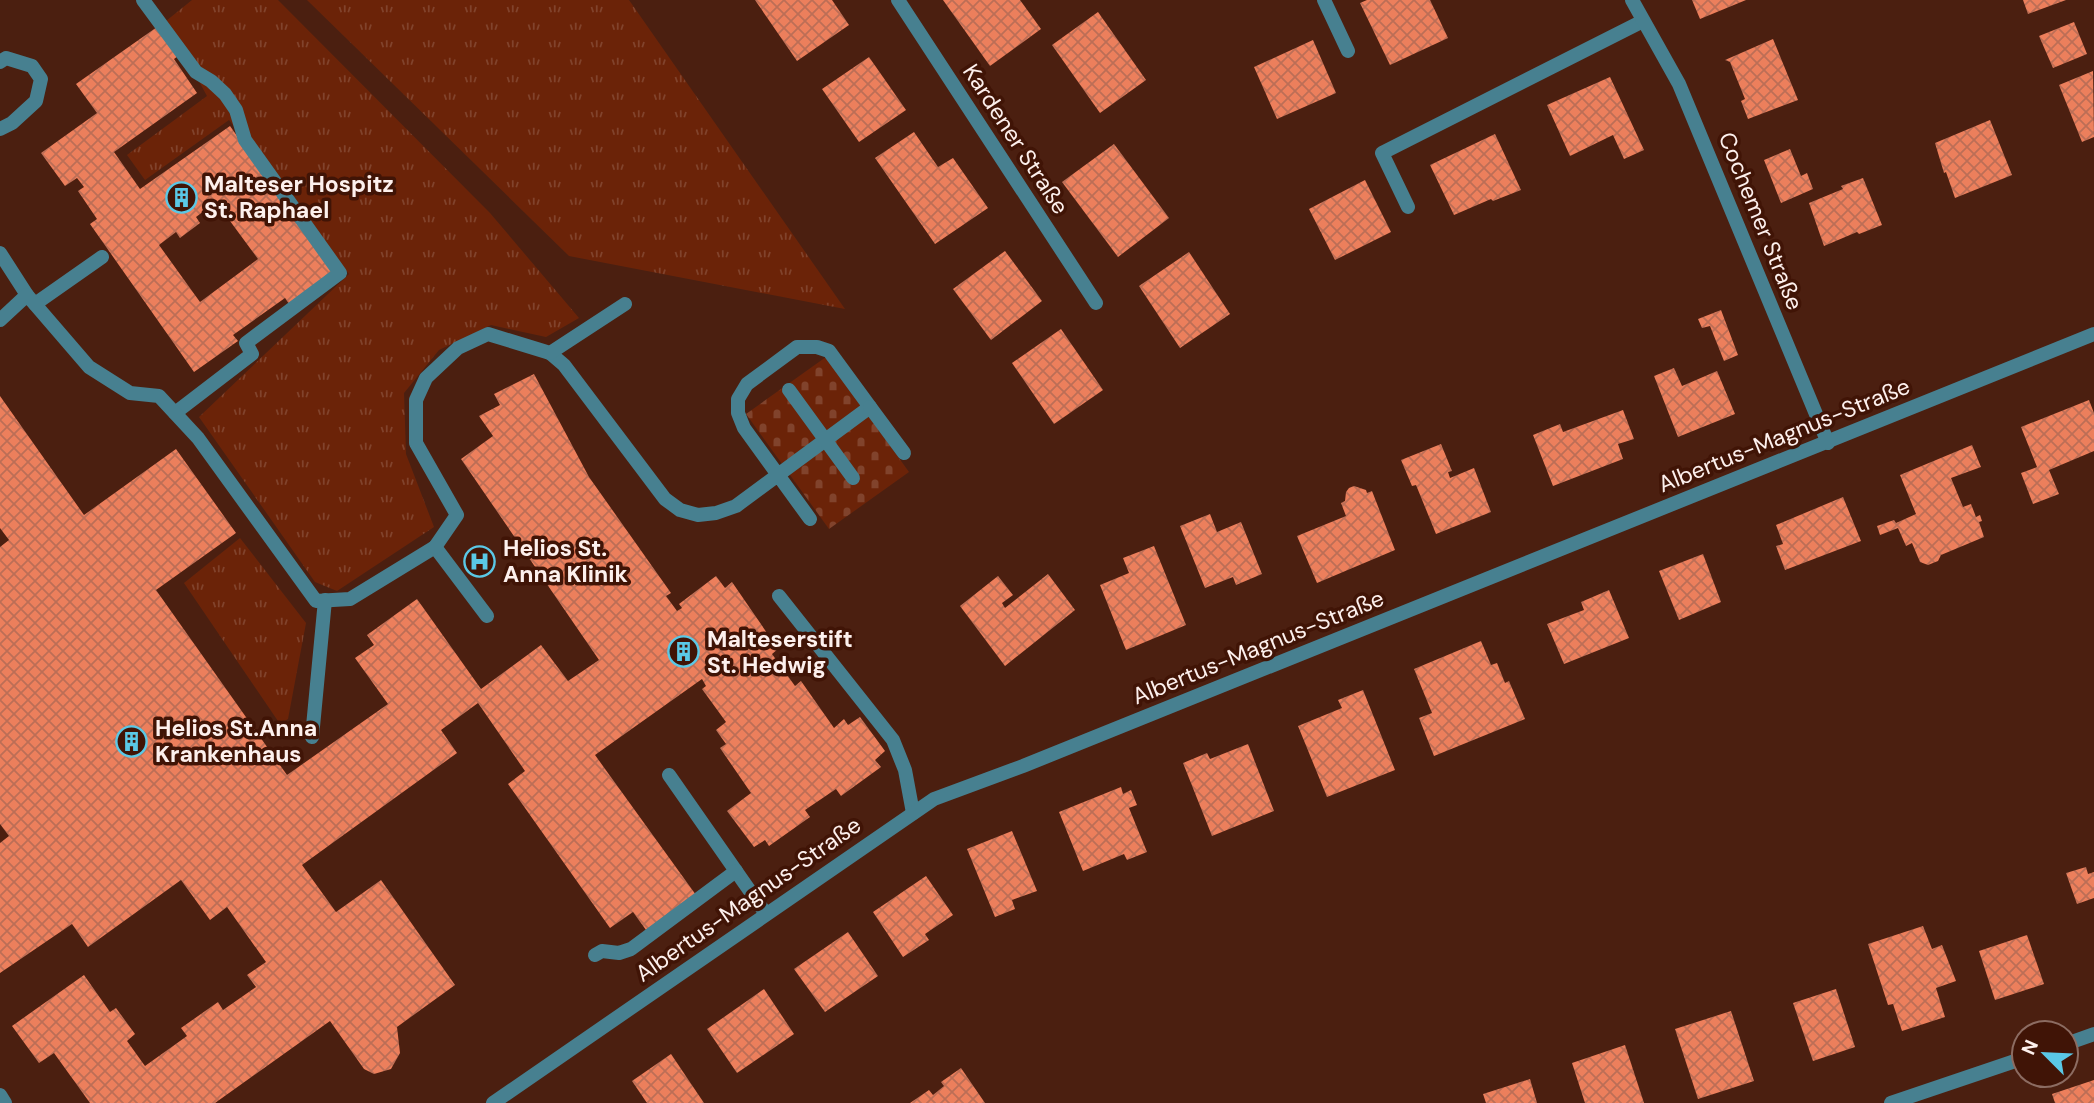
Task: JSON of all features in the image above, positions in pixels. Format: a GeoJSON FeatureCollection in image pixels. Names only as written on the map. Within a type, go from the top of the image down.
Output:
{"type":"FeatureCollection","features":[{"type":"Feature","properties":{"kind":"street"},"geometry":{"type":"LineString","coordinates":[[143,0],[196,72],[225,94],[236,110],[245,140],[341,273],[246,343],[252,354],[175,413]]}},
{"type":"Feature","properties":{"kind":"street","name":"Kardener Straße"},"geometry":{"type":"LineString","coordinates":[[898,0],[1096,303]]}},
{"type":"Feature","properties":{"kind":"street"},"geometry":{"type":"LineString","coordinates":[[1324,0],[1348,51]]}},
{"type":"Feature","properties":{"kind":"street","name":"Cochemer Straße"},"geometry":{"type":"LineString","coordinates":[[1632,0],[1679,84],[1828,443]]}},
{"type":"Feature","properties":{"kind":"street"},"geometry":{"type":"LineString","coordinates":[[1408,207],[1382,153],[1643,20]]}},
{"type":"Feature","properties":{"kind":"street"},"geometry":{"type":"LineString","coordinates":[[0,62],[6,58],[32,66],[41,79],[36,101],[12,123],[0,129]]}},
{"type":"Feature","properties":{"kind":"street"},"geometry":{"type":"LineString","coordinates":[[0,253],[31,300],[89,367],[130,393],[159,396],[198,438],[316,601],[350,600],[435,547],[457,515],[416,443],[416,400],[426,378],[458,348],[488,334],[550,353],[564,365],[665,499],[680,510],[698,515],[716,513],[736,506],[870,407]]}},
{"type":"Feature","properties":{"kind":"street"},"geometry":{"type":"LineString","coordinates":[[0,320],[102,257]]}},
{"type":"Feature","properties":{"kind":"street"},"geometry":{"type":"LineString","coordinates":[[550,353],[625,304]]}},
{"type":"Feature","properties":{"kind":"street","name":"Albertus-Magnus-Straße"},"geometry":{"type":"LineString","coordinates":[[493,1103],[934,799],[1023,766],[2094,334]]}},
{"type":"Feature","properties":{"kind":"street"},"geometry":{"type":"LineString","coordinates":[[810,519],[744,428],[738,413],[738,399],[747,384],[797,347],[817,347],[829,351],[904,453]]}},
{"type":"Feature","properties":{"kind":"street"},"geometry":{"type":"LineString","coordinates":[[789,390],[853,478]]}},
{"type":"Feature","properties":{"kind":"street"},"geometry":{"type":"LineString","coordinates":[[435,547],[487,616]]}},
{"type":"Feature","properties":{"kind":"street"},"geometry":{"type":"LineString","coordinates":[[779,596],[893,740],[905,770],[913,813]]}},
{"type":"Feature","properties":{"kind":"street"},"geometry":{"type":"LineString","coordinates":[[312,737],[326,600]]}},
{"type":"Feature","properties":{"kind":"street"},"geometry":{"type":"LineString","coordinates":[[669,775],[766,914]]}},
{"type":"Feature","properties":{"kind":"street"},"geometry":{"type":"LineString","coordinates":[[595,955],[602,951],[619,953],[631,949],[736,871]]}},
{"type":"Feature","properties":{"kind":"street"},"geometry":{"type":"LineString","coordinates":[[1891,1103],[2010,1063]]}},
{"type":"Feature","properties":{"kind":"street"},"geometry":{"type":"LineString","coordinates":[[0,1095],[5,1103]]}},
{"type":"Feature","properties":{"kind":"green space"},"geometry":{"type":"Polygon","coordinates":[[[192,0],[278,0],[490,213],[579,318],[546,337],[491,325],[439,350],[404,393],[406,454],[434,527],[337,591],[315,582],[199,417],[349,274],[229,120],[145,180],[127,155],[207,96],[166,21],[192,0]]]}},
{"type":"Feature","properties":{"kind":"green space"},"geometry":{"type":"Polygon","coordinates":[[[307,0],[629,0],[845,309],[569,256],[307,0]]]}},
{"type":"Feature","properties":{"kind":"green space"},"geometry":{"type":"Polygon","coordinates":[[[826,357],[909,472],[829,529],[746,414],[826,357]]]}},
{"type":"Feature","properties":{"kind":"green space"},"geometry":{"type":"Polygon","coordinates":[[[240,538],[306,623],[288,719],[280,724],[184,583],[240,538]]]}},
{"type":"Feature","properties":{"kind":"building"},"geometry":{"type":"Polygon","coordinates":[[[755,0],[832,0],[849,25],[797,61],[755,0]]]}},
{"type":"Feature","properties":{"kind":"building"},"geometry":{"type":"Polygon","coordinates":[[[943,0],[1020,0],[1041,29],[990,66],[943,0]]]}},
{"type":"Feature","properties":{"kind":"building"},"geometry":{"type":"Polygon","coordinates":[[[1367,0],[1430,0],[1448,38],[1390,65],[1360,3],[1367,0]]]}},
{"type":"Feature","properties":{"kind":"building"},"geometry":{"type":"Polygon","coordinates":[[[1692,0],[1746,0],[1700,19],[1692,0]]]}},
{"type":"Feature","properties":{"kind":"building"},"geometry":{"type":"Polygon","coordinates":[[[2023,0],[2066,0],[2028,14],[2023,0]]]}},
{"type":"Feature","properties":{"kind":"building"},"geometry":{"type":"Polygon","coordinates":[[[1098,12],[1146,80],[1100,113],[1052,45],[1098,12]]]}},
{"type":"Feature","properties":{"kind":"building"},"geometry":{"type":"Polygon","coordinates":[[[2074,22],[2087,54],[2053,68],[2039,36],[2074,22]]]}},
{"type":"Feature","properties":{"kind":"building","name":"Malteser Hospitz St. Raphael"},"geometry":{"type":"Polygon","coordinates":[[[157,27],[178,56],[174,59],[197,93],[114,152],[140,189],[230,126],[334,273],[289,304],[285,298],[233,335],[238,341],[194,372],[90,224],[97,219],[78,191],[84,187],[77,178],[65,186],[41,153],[97,113],[76,84],[157,27]],[[216,202],[196,217],[200,223],[180,238],[176,232],[159,245],[200,302],[258,259],[216,202]]]}},
{"type":"Feature","properties":{"kind":"building"},"geometry":{"type":"Polygon","coordinates":[[[1773,39],[1798,100],[1748,119],[1741,101],[1745,99],[1730,62],[1725,60],[1773,39]]]}},
{"type":"Feature","properties":{"kind":"building"},"geometry":{"type":"Polygon","coordinates":[[[1313,40],[1336,93],[1277,119],[1254,67],[1313,40]]]}},
{"type":"Feature","properties":{"kind":"building"},"geometry":{"type":"Polygon","coordinates":[[[869,57],[906,110],[859,142],[822,89],[869,57]]]}},
{"type":"Feature","properties":{"kind":"building"},"geometry":{"type":"Polygon","coordinates":[[[2093,71],[2094,137],[2082,142],[2059,85],[2093,71]]]}},
{"type":"Feature","properties":{"kind":"building"},"geometry":{"type":"Polygon","coordinates":[[[1610,77],[1644,150],[1624,159],[1613,135],[1570,156],[1547,105],[1610,77]]]}},
{"type":"Feature","properties":{"kind":"building"},"geometry":{"type":"Polygon","coordinates":[[[1990,120],[2012,175],[1955,198],[1935,143],[1990,120]]]}},
{"type":"Feature","properties":{"kind":"building"},"geometry":{"type":"Polygon","coordinates":[[[914,132],[938,167],[953,158],[988,208],[935,244],[875,158],[914,132]]]}},
{"type":"Feature","properties":{"kind":"building"},"geometry":{"type":"Polygon","coordinates":[[[1495,134],[1521,190],[1454,215],[1430,165],[1495,134]]]}},
{"type":"Feature","properties":{"kind":"building"},"geometry":{"type":"Polygon","coordinates":[[[1114,144],[1169,218],[1118,257],[1062,182],[1114,144]]]}},
{"type":"Feature","properties":{"kind":"building"},"geometry":{"type":"Polygon","coordinates":[[[1790,149],[1801,176],[1807,173],[1813,189],[1781,203],[1764,160],[1790,149]]]}},
{"type":"Feature","properties":{"kind":"building"},"geometry":{"type":"Polygon","coordinates":[[[1863,178],[1882,225],[1824,246],[1809,203],[1863,178]]]}},
{"type":"Feature","properties":{"kind":"building"},"geometry":{"type":"Polygon","coordinates":[[[1365,180],[1391,232],[1335,260],[1309,209],[1365,180]]]}},
{"type":"Feature","properties":{"kind":"building"},"geometry":{"type":"Polygon","coordinates":[[[1005,251],[1042,301],[991,340],[953,289],[1005,251]]]}},
{"type":"Feature","properties":{"kind":"building"},"geometry":{"type":"Polygon","coordinates":[[[1189,252],[1230,314],[1180,348],[1139,286],[1189,252]]]}},
{"type":"Feature","properties":{"kind":"building"},"geometry":{"type":"Polygon","coordinates":[[[1721,310],[1738,355],[1724,361],[1710,326],[1702,328],[1698,319],[1721,310]]]}},
{"type":"Feature","properties":{"kind":"building"},"geometry":{"type":"Polygon","coordinates":[[[1061,329],[1103,390],[1054,424],[1012,363],[1061,329]]]}},
{"type":"Feature","properties":{"kind":"building"},"geometry":{"type":"Polygon","coordinates":[[[1674,368],[1682,386],[1717,371],[1735,414],[1678,437],[1654,376],[1674,368]]]}},
{"type":"Feature","properties":{"kind":"building","name":"Helios St.Anna Krankenhaus"},"geometry":{"type":"Polygon","coordinates":[[[534,374],[589,477],[671,593],[666,596],[677,611],[682,608],[679,604],[716,576],[725,588],[732,582],[778,649],[772,654],[795,686],[801,681],[834,728],[844,719],[848,725],[860,717],[885,751],[875,760],[881,767],[841,796],[836,789],[805,810],[810,817],[769,846],[765,840],[754,847],[727,811],[751,793],[720,748],[726,744],[716,730],[726,722],[702,689],[706,686],[702,679],[595,755],[696,895],[646,930],[633,912],[610,928],[508,784],[525,771],[478,703],[441,730],[457,753],[302,865],[336,912],[381,880],[455,985],[397,1027],[400,1053],[391,1069],[374,1074],[364,1069],[330,1021],[215,1103],[90,1103],[54,1053],[39,1063],[12,1026],[84,975],[110,1012],[116,1008],[135,1034],[127,1041],[145,1066],[187,1036],[181,1028],[218,1002],[223,1010],[256,987],[247,975],[266,962],[227,907],[210,920],[181,880],[88,947],[72,924],[0,973],[0,843],[9,836],[0,824],[0,547],[9,540],[0,528],[0,396],[84,515],[176,449],[236,533],[156,590],[287,775],[388,704],[355,658],[374,645],[367,635],[417,599],[481,689],[541,645],[568,681],[599,660],[461,459],[493,436],[479,416],[500,405],[494,394],[534,374]]]}},
{"type":"Feature","properties":{"kind":"building"},"geometry":{"type":"Polygon","coordinates":[[[2089,400],[2094,413],[2094,451],[2049,470],[2059,494],[2033,504],[2021,473],[2037,467],[2021,427],[2089,400]]]}},
{"type":"Feature","properties":{"kind":"building"},"geometry":{"type":"Polygon","coordinates":[[[1623,410],[1634,439],[1618,444],[1623,459],[1553,486],[1533,435],[1560,424],[1563,432],[1623,410]]]}},
{"type":"Feature","properties":{"kind":"building"},"geometry":{"type":"Polygon","coordinates":[[[1441,444],[1452,471],[1448,472],[1450,478],[1474,468],[1491,512],[1436,534],[1416,485],[1412,486],[1401,460],[1441,444]]]}},
{"type":"Feature","properties":{"kind":"building"},"geometry":{"type":"Polygon","coordinates":[[[1972,445],[1981,467],[1951,478],[1963,507],[1971,504],[1976,517],[1980,515],[1982,521],[1979,522],[1984,537],[1941,555],[1938,561],[1928,565],[1920,562],[1912,543],[1906,546],[1898,528],[1880,535],[1877,526],[1894,520],[1896,523],[1916,514],[1900,475],[1972,445]]]}},
{"type":"Feature","properties":{"kind":"building"},"geometry":{"type":"Polygon","coordinates":[[[1354,486],[1366,490],[1367,493],[1372,491],[1395,550],[1317,583],[1297,536],[1346,516],[1341,503],[1345,501],[1349,488],[1354,486]]]}},
{"type":"Feature","properties":{"kind":"building"},"geometry":{"type":"Polygon","coordinates":[[[1843,497],[1861,541],[1785,570],[1776,546],[1783,544],[1776,525],[1843,497]]]}},
{"type":"Feature","properties":{"kind":"building"},"geometry":{"type":"Polygon","coordinates":[[[1210,514],[1217,532],[1241,522],[1262,574],[1236,585],[1233,577],[1205,588],[1180,526],[1210,514]]]}},
{"type":"Feature","properties":{"kind":"building"},"geometry":{"type":"Polygon","coordinates":[[[1154,546],[1186,625],[1126,650],[1100,585],[1129,573],[1123,558],[1154,546]]]}},
{"type":"Feature","properties":{"kind":"building"},"geometry":{"type":"Polygon","coordinates":[[[1703,554],[1721,602],[1679,620],[1659,571],[1703,554]]]}},
{"type":"Feature","properties":{"kind":"building"},"geometry":{"type":"Polygon","coordinates":[[[1048,574],[1075,610],[1005,666],[960,606],[998,576],[1013,595],[1002,603],[1005,608],[1048,574]]]}},
{"type":"Feature","properties":{"kind":"building"},"geometry":{"type":"Polygon","coordinates":[[[1609,590],[1629,638],[1564,664],[1547,624],[1584,610],[1581,602],[1609,590]]]}},
{"type":"Feature","properties":{"kind":"building"},"geometry":{"type":"Polygon","coordinates":[[[1481,641],[1491,665],[1497,663],[1505,683],[1509,681],[1525,719],[1434,756],[1419,718],[1432,713],[1414,669],[1481,641]]]}},
{"type":"Feature","properties":{"kind":"building"},"geometry":{"type":"Polygon","coordinates":[[[1363,690],[1395,770],[1327,797],[1298,726],[1342,708],[1338,700],[1363,690]]]}},
{"type":"Feature","properties":{"kind":"building"},"geometry":{"type":"Polygon","coordinates":[[[1248,744],[1274,811],[1212,836],[1183,763],[1207,753],[1210,759],[1248,744]]]}},
{"type":"Feature","properties":{"kind":"building"},"geometry":{"type":"Polygon","coordinates":[[[1121,787],[1123,794],[1131,790],[1137,805],[1129,808],[1147,852],[1127,860],[1124,854],[1083,871],[1059,812],[1121,787]]]}},
{"type":"Feature","properties":{"kind":"building"},"geometry":{"type":"Polygon","coordinates":[[[1012,831],[1037,891],[1012,900],[1015,909],[995,917],[967,849],[1012,831]]]}},
{"type":"Feature","properties":{"kind":"building"},"geometry":{"type":"Polygon","coordinates":[[[2086,867],[2088,874],[2094,872],[2094,898],[2077,904],[2066,873],[2086,867]]]}},
{"type":"Feature","properties":{"kind":"building"},"geometry":{"type":"Polygon","coordinates":[[[926,876],[953,915],[925,934],[929,940],[903,957],[873,912],[926,876]]]}},
{"type":"Feature","properties":{"kind":"building"},"geometry":{"type":"Polygon","coordinates":[[[1923,926],[1932,949],[1942,945],[1956,981],[1936,988],[1945,1017],[1902,1031],[1893,1004],[1888,1005],[1868,944],[1923,926]]]}},
{"type":"Feature","properties":{"kind":"building"},"geometry":{"type":"Polygon","coordinates":[[[848,932],[878,976],[825,1012],[794,969],[848,932]]]}},
{"type":"Feature","properties":{"kind":"building"},"geometry":{"type":"Polygon","coordinates":[[[2027,935],[2044,984],[1995,1000],[1979,951],[2027,935]]]}},
{"type":"Feature","properties":{"kind":"building"},"geometry":{"type":"Polygon","coordinates":[[[764,989],[794,1034],[737,1073],[707,1029],[764,989]]]}},
{"type":"Feature","properties":{"kind":"building"},"geometry":{"type":"Polygon","coordinates":[[[1836,989],[1855,1047],[1813,1061],[1793,1003],[1836,989]]]}},
{"type":"Feature","properties":{"kind":"building"},"geometry":{"type":"Polygon","coordinates":[[[1731,1011],[1754,1081],[1698,1099],[1675,1029],[1731,1011]]]}},
{"type":"Feature","properties":{"kind":"building"},"geometry":{"type":"Polygon","coordinates":[[[1625,1045],[1644,1103],[1585,1103],[1572,1063],[1625,1045]]]}},
{"type":"Feature","properties":{"kind":"building"},"geometry":{"type":"Polygon","coordinates":[[[671,1054],[704,1103],[647,1103],[632,1081],[671,1054]]]}},
{"type":"Feature","properties":{"kind":"building"},"geometry":{"type":"Polygon","coordinates":[[[961,1068],[985,1103],[910,1103],[929,1090],[933,1095],[944,1086],[941,1082],[961,1068]]]}},
{"type":"Feature","properties":{"kind":"building"},"geometry":{"type":"Polygon","coordinates":[[[1530,1079],[1537,1103],[1486,1103],[1483,1094],[1530,1079]]]}},
{"type":"Feature","properties":{"kind":"building"},"geometry":{"type":"Polygon","coordinates":[[[2094,1080],[2094,1103],[2055,1103],[2052,1094],[2067,1089],[2080,1089],[2080,1085],[2094,1080]]]}},
{"type":"Feature","properties":{"kind":"place","name":"Malteser Hospitz St. Raphael"},"geometry":{"type":"Point","coordinates":[181,197]}},
{"type":"Feature","properties":{"kind":"place","name":"Helios St. Anna Klinik"},"geometry":{"type":"Point","coordinates":[480,561]}},
{"type":"Feature","properties":{"kind":"place","name":"Malteserstift St. Hedwig"},"geometry":{"type":"Point","coordinates":[684,652]}},
{"type":"Feature","properties":{"kind":"place","name":"Helios St.Anna Krankenhaus"},"geometry":{"type":"Point","coordinates":[132,741]}}]}
